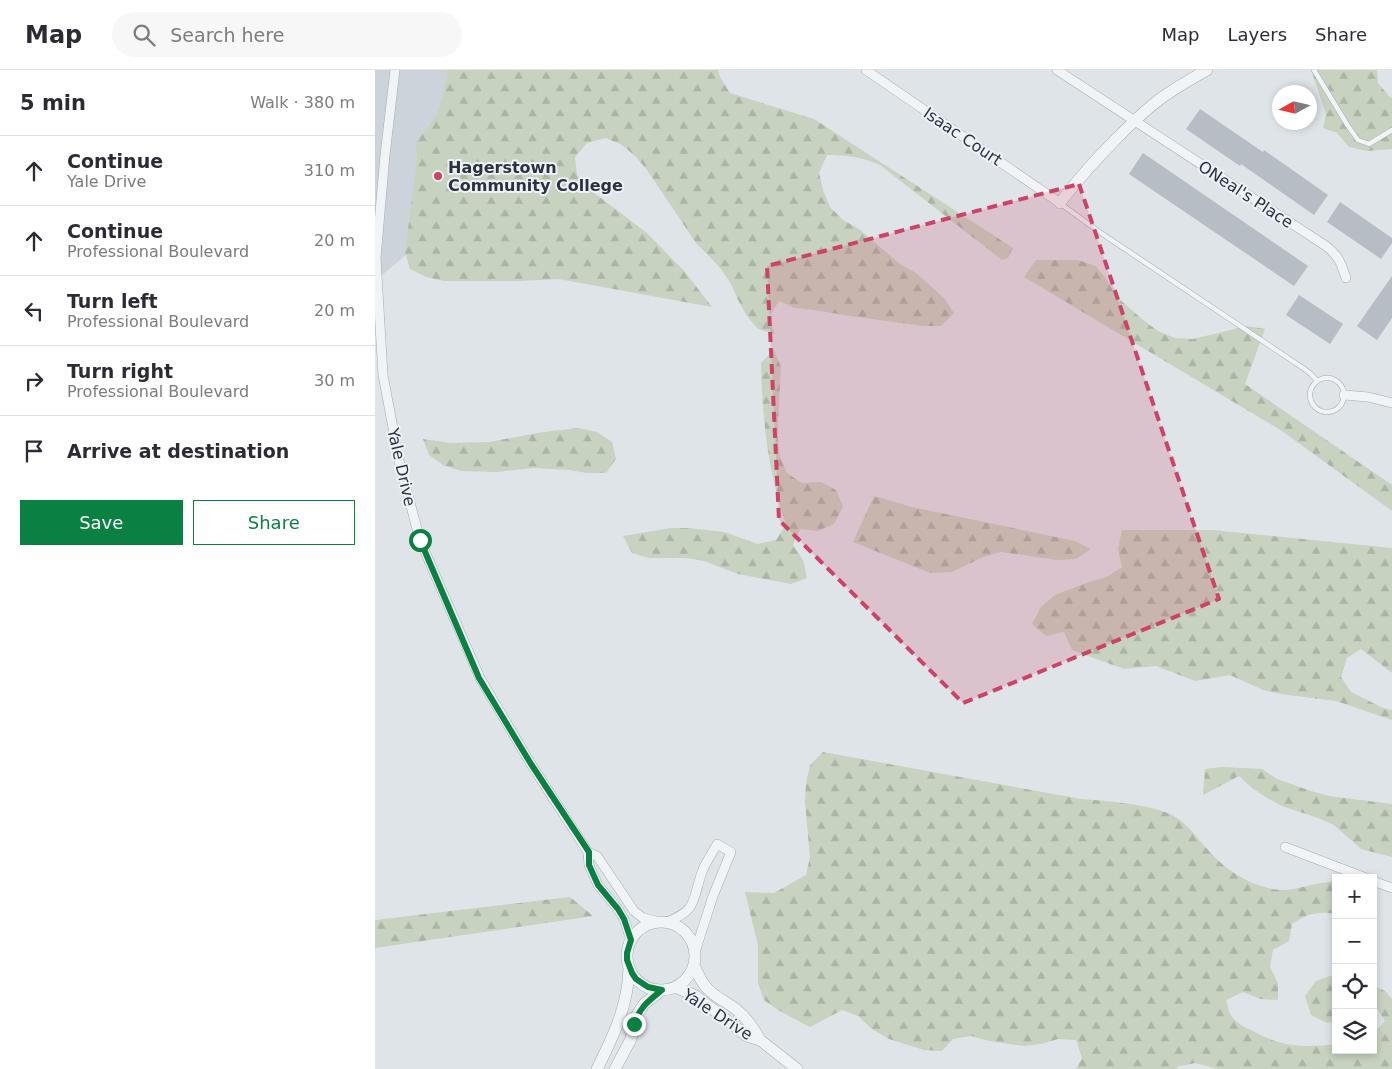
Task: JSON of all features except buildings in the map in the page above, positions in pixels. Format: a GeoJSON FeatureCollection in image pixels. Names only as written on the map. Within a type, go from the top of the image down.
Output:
{"type":"FeatureCollection","features":[{"type":"Feature","properties":{"kind":"street","name":"Yale Drive"},"geometry":{"type":"LineString","coordinates":[[395,70],[376,258],[383,375],[400,465],[420,540],[479,678],[531,764],[589,852],[597,856],[634,911],[643,918],[663,922]]}},
{"type":"Feature","properties":{"kind":"street","name":"Isaac Court"},"geometry":{"type":"LineString","coordinates":[[866,70],[1060,203]]}},
{"type":"Feature","properties":{"kind":"street","name":"ONeal's Place"},"geometry":{"type":"LineString","coordinates":[[1057,70],[1326,246],[1335,253],[1346,278]]}},
{"type":"Feature","properties":{"kind":"street"},"geometry":{"type":"LineString","coordinates":[[1060,203],[1091,164],[1134,121],[1172,90],[1207,70]]}},
{"type":"Feature","properties":{"kind":"street"},"geometry":{"type":"LineString","coordinates":[[1344,395],[1392,402]]}},
{"type":"Feature","properties":{"kind":"street"},"geometry":{"type":"LineString","coordinates":[[597,1069],[618,1026],[626,998],[629,984],[627,953],[631,940],[646,925],[680,917],[694,902],[701,873],[717,844],[731,852],[713,896],[695,952],[694,966],[687,979],[675,987],[662,990],[644,1004],[637,1015],[631,1039],[615,1069]]}},
{"type":"Feature","properties":{"kind":"street"},"geometry":{"type":"LineString","coordinates":[[1285,847],[1356,874]]}},
{"type":"Feature","properties":{"kind":"street","name":"Yale Drive"},"geometry":{"type":"LineString","coordinates":[[589,852],[589,865],[598,885],[618,909],[624,919],[631,940]]}},
{"type":"Feature","properties":{"kind":"street"},"geometry":{"type":"LineString","coordinates":[[1377,882],[1392,888]]}},
{"type":"Feature","properties":{"kind":"street"},"geometry":{"type":"LineString","coordinates":[[663,922],[674,924],[686,932],[691,938],[695,952]]}},
{"type":"Feature","properties":{"kind":"street","name":"Yale Drive"},"geometry":{"type":"LineString","coordinates":[[694,966],[704,986],[714,995],[738,1010],[753,1027],[760,1040]]}},
{"type":"Feature","properties":{"kind":"street"},"geometry":{"type":"LineString","coordinates":[[629,967],[636,979],[642,984],[662,990]]}},
{"type":"Feature","properties":{"kind":"street","name":"Yale Drive"},"geometry":{"type":"LineString","coordinates":[[675,987],[696,996],[747,1036],[760,1040],[797,1069]]}},
{"type":"Feature","properties":{"kind":"lane"},"geometry":{"type":"LineString","coordinates":[[1315,70],[1348,126],[1359,140],[1369,144],[1392,130]]}},
{"type":"Feature","properties":{"kind":"lane"},"geometry":{"type":"LineString","coordinates":[[1060,203],[1104,235],[1303,368],[1317,382]]}},
{"type":"Feature","properties":{"kind":"lane"},"geometry":{"type":"LineString","coordinates":[[1326,378],[1336,381],[1340,385],[1344,395],[1343,401],[1336,409],[1326,412],[1320,410],[1312,403],[1313,387],[1317,382],[1326,378]]}},
{"type":"Feature","properties":{"kind":"highlighted area"},"geometry":{"type":"Polygon","coordinates":[[[1079,184],[1219,599],[963,703],[779,520],[767,266],[1079,184]]]}},
{"type":"Feature","properties":{"kind":"shaded area","name":"Hagerstown Community College"},"geometry":{"type":"Polygon","coordinates":[[[375,70],[626,70],[375,281],[375,70]]]}},
{"type":"Feature","properties":{"kind":"green space"},"geometry":{"type":"Polygon","coordinates":[[[447,70],[718,70],[730,93],[814,119],[1013,248],[1008,258],[1002,260],[880,165],[854,157],[827,155],[819,173],[830,207],[843,220],[859,229],[900,264],[916,273],[944,298],[954,313],[941,326],[923,326],[795,308],[779,301],[769,317],[775,334],[758,329],[747,316],[721,269],[696,243],[647,170],[635,156],[622,145],[606,138],[587,143],[575,157],[577,175],[589,189],[647,233],[685,272],[712,307],[559,279],[444,281],[426,277],[410,269],[405,252],[417,160],[416,142],[438,113],[447,79],[447,70]]]}},
{"type":"Feature","properties":{"kind":"green space"},"geometry":{"type":"Polygon","coordinates":[[[1311,70],[1377,70],[1378,83],[1392,98],[1392,149],[1367,151],[1349,147],[1337,133],[1323,128],[1326,114],[1311,70]]]}},
{"type":"Feature","properties":{"kind":"green space"},"geometry":{"type":"Polygon","coordinates":[[[1036,260],[1078,260],[1096,266],[1116,296],[1158,331],[1175,338],[1193,339],[1247,326],[1265,329],[1245,384],[1392,485],[1392,511],[1282,431],[1024,277],[1036,260]]]}},
{"type":"Feature","properties":{"kind":"green space"},"geometry":{"type":"Polygon","coordinates":[[[774,350],[781,367],[778,439],[780,457],[787,473],[802,483],[821,482],[836,490],[843,507],[834,524],[818,531],[800,529],[793,545],[803,560],[807,578],[791,584],[738,574],[704,561],[686,558],[649,558],[632,553],[623,536],[671,528],[724,532],[758,544],[776,540],[786,524],[770,465],[763,404],[761,363],[774,350]]]}},
{"type":"Feature","properties":{"kind":"green space"},"geometry":{"type":"Polygon","coordinates":[[[579,428],[597,432],[612,442],[616,459],[606,473],[533,468],[497,472],[461,471],[443,465],[429,455],[423,439],[451,443],[489,442],[543,432],[579,428]]]}},
{"type":"Feature","properties":{"kind":"green space"},"geometry":{"type":"Polygon","coordinates":[[[874,496],[912,507],[1075,541],[1091,549],[1076,559],[1058,560],[1001,552],[983,557],[952,572],[930,573],[853,542],[874,496]]]}},
{"type":"Feature","properties":{"kind":"green space"},"geometry":{"type":"Polygon","coordinates":[[[1122,530],[1213,530],[1392,548],[1392,673],[1361,649],[1347,658],[1341,677],[1351,692],[1383,708],[1392,710],[1392,720],[1336,701],[1263,690],[1230,675],[1195,681],[1156,666],[1124,669],[1072,650],[1064,632],[1046,636],[1032,624],[1041,607],[1055,595],[1107,577],[1122,567],[1118,549],[1122,530]]]}},
{"type":"Feature","properties":{"kind":"green space"},"geometry":{"type":"Polygon","coordinates":[[[823,752],[1081,799],[1152,808],[1178,818],[1216,858],[1236,874],[1251,882],[1268,888],[1285,890],[1332,882],[1332,914],[1313,914],[1298,920],[1292,924],[1289,941],[1273,950],[1270,967],[1278,983],[1278,1000],[1260,999],[1243,992],[1226,1000],[1229,1010],[1233,1018],[1242,1026],[1283,1043],[1303,1046],[1332,1044],[1332,1054],[1377,1054],[1377,1030],[1385,1021],[1377,1009],[1377,987],[1385,991],[1392,999],[1392,1069],[1218,1069],[1195,1063],[1177,1067],[1178,1069],[1076,1069],[1082,1058],[1076,1040],[1058,1039],[1024,1046],[989,1041],[971,1036],[953,1039],[942,1051],[924,1050],[889,1039],[872,1029],[858,1016],[842,1010],[810,1027],[778,1010],[764,1000],[758,983],[758,945],[745,892],[774,893],[806,875],[810,857],[805,802],[806,783],[810,765],[823,752]]]}},
{"type":"Feature","properties":{"kind":"green space"},"geometry":{"type":"Polygon","coordinates":[[[1222,767],[1262,769],[1277,779],[1329,796],[1392,804],[1392,857],[1361,849],[1334,825],[1282,806],[1252,788],[1239,776],[1203,795],[1205,769],[1222,767]]]}},
{"type":"Feature","properties":{"kind":"green space"},"geometry":{"type":"Polygon","coordinates":[[[570,897],[593,916],[375,948],[375,920],[570,897]]]}},
{"type":"Feature","properties":{"kind":"green space"},"geometry":{"type":"Polygon","coordinates":[[[1332,975],[1332,1021],[1327,1023],[1311,1015],[1305,996],[1316,981],[1332,975]]]}},
{"type":"Feature","properties":{"kind":"place","name":"Hagerstown Community College"},"geometry":{"type":"Point","coordinates":[438,176]}},
{"type":"Feature","properties":{"kind":"route"},"geometry":{"type":"LineString","coordinates":[[420,540],[479,678],[531,764],[589,852],[589,865],[598,885],[624,919],[631,940],[627,960],[632,973],[642,984],[662,990],[644,1004],[634,1024]]}}]}
